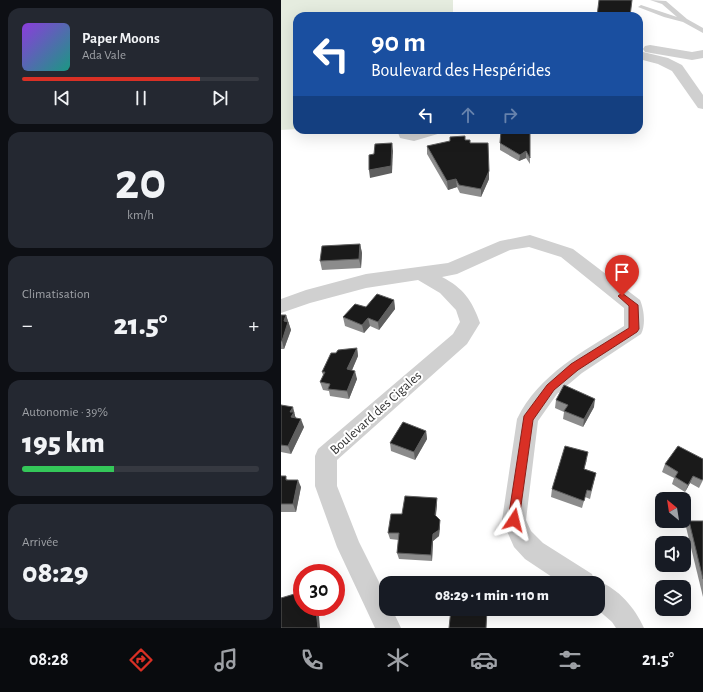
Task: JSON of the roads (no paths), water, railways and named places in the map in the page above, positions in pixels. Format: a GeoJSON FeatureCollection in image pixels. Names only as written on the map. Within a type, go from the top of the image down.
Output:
{"type":"FeatureCollection","features":[{"type":"Feature","properties":{"kind":"street"},"geometry":{"type":"LineString","coordinates":[[643,48],[692,56],[703,54]]}},
{"type":"Feature","properties":{"kind":"street"},"geometry":{"type":"LineString","coordinates":[[643,56],[663,60],[677,68],[703,105]]}},
{"type":"Feature","properties":{"kind":"street"},"geometry":{"type":"LineString","coordinates":[[405,134],[414,136],[421,134]]}},
{"type":"Feature","properties":{"kind":"street"},"geometry":{"type":"LineString","coordinates":[[281,306],[306,297],[366,281],[451,269],[506,245],[530,241],[567,253],[633,305],[634,329],[575,367],[550,388],[528,419],[514,520],[522,539],[534,551],[572,576]]}},
{"type":"Feature","properties":{"kind":"street","name":"Boulevard des Cigales"},"geometry":{"type":"LineString","coordinates":[[388,628],[349,547],[326,486],[326,456],[460,339],[470,324],[465,307],[447,288],[421,274]]}},
{"type":"Feature","properties":{"kind":"street"},"geometry":{"type":"LineString","coordinates":[[605,599],[621,613],[631,628]]}},
{"type":"Feature","properties":{"kind":"lane"},"geometry":{"type":"LineString","coordinates":[[653,0],[667,1],[685,20],[703,31]]}},
{"type":"Feature","properties":{"kind":"lane"},"geometry":{"type":"LineString","coordinates":[[641,7],[666,16],[685,20]]}}]}
